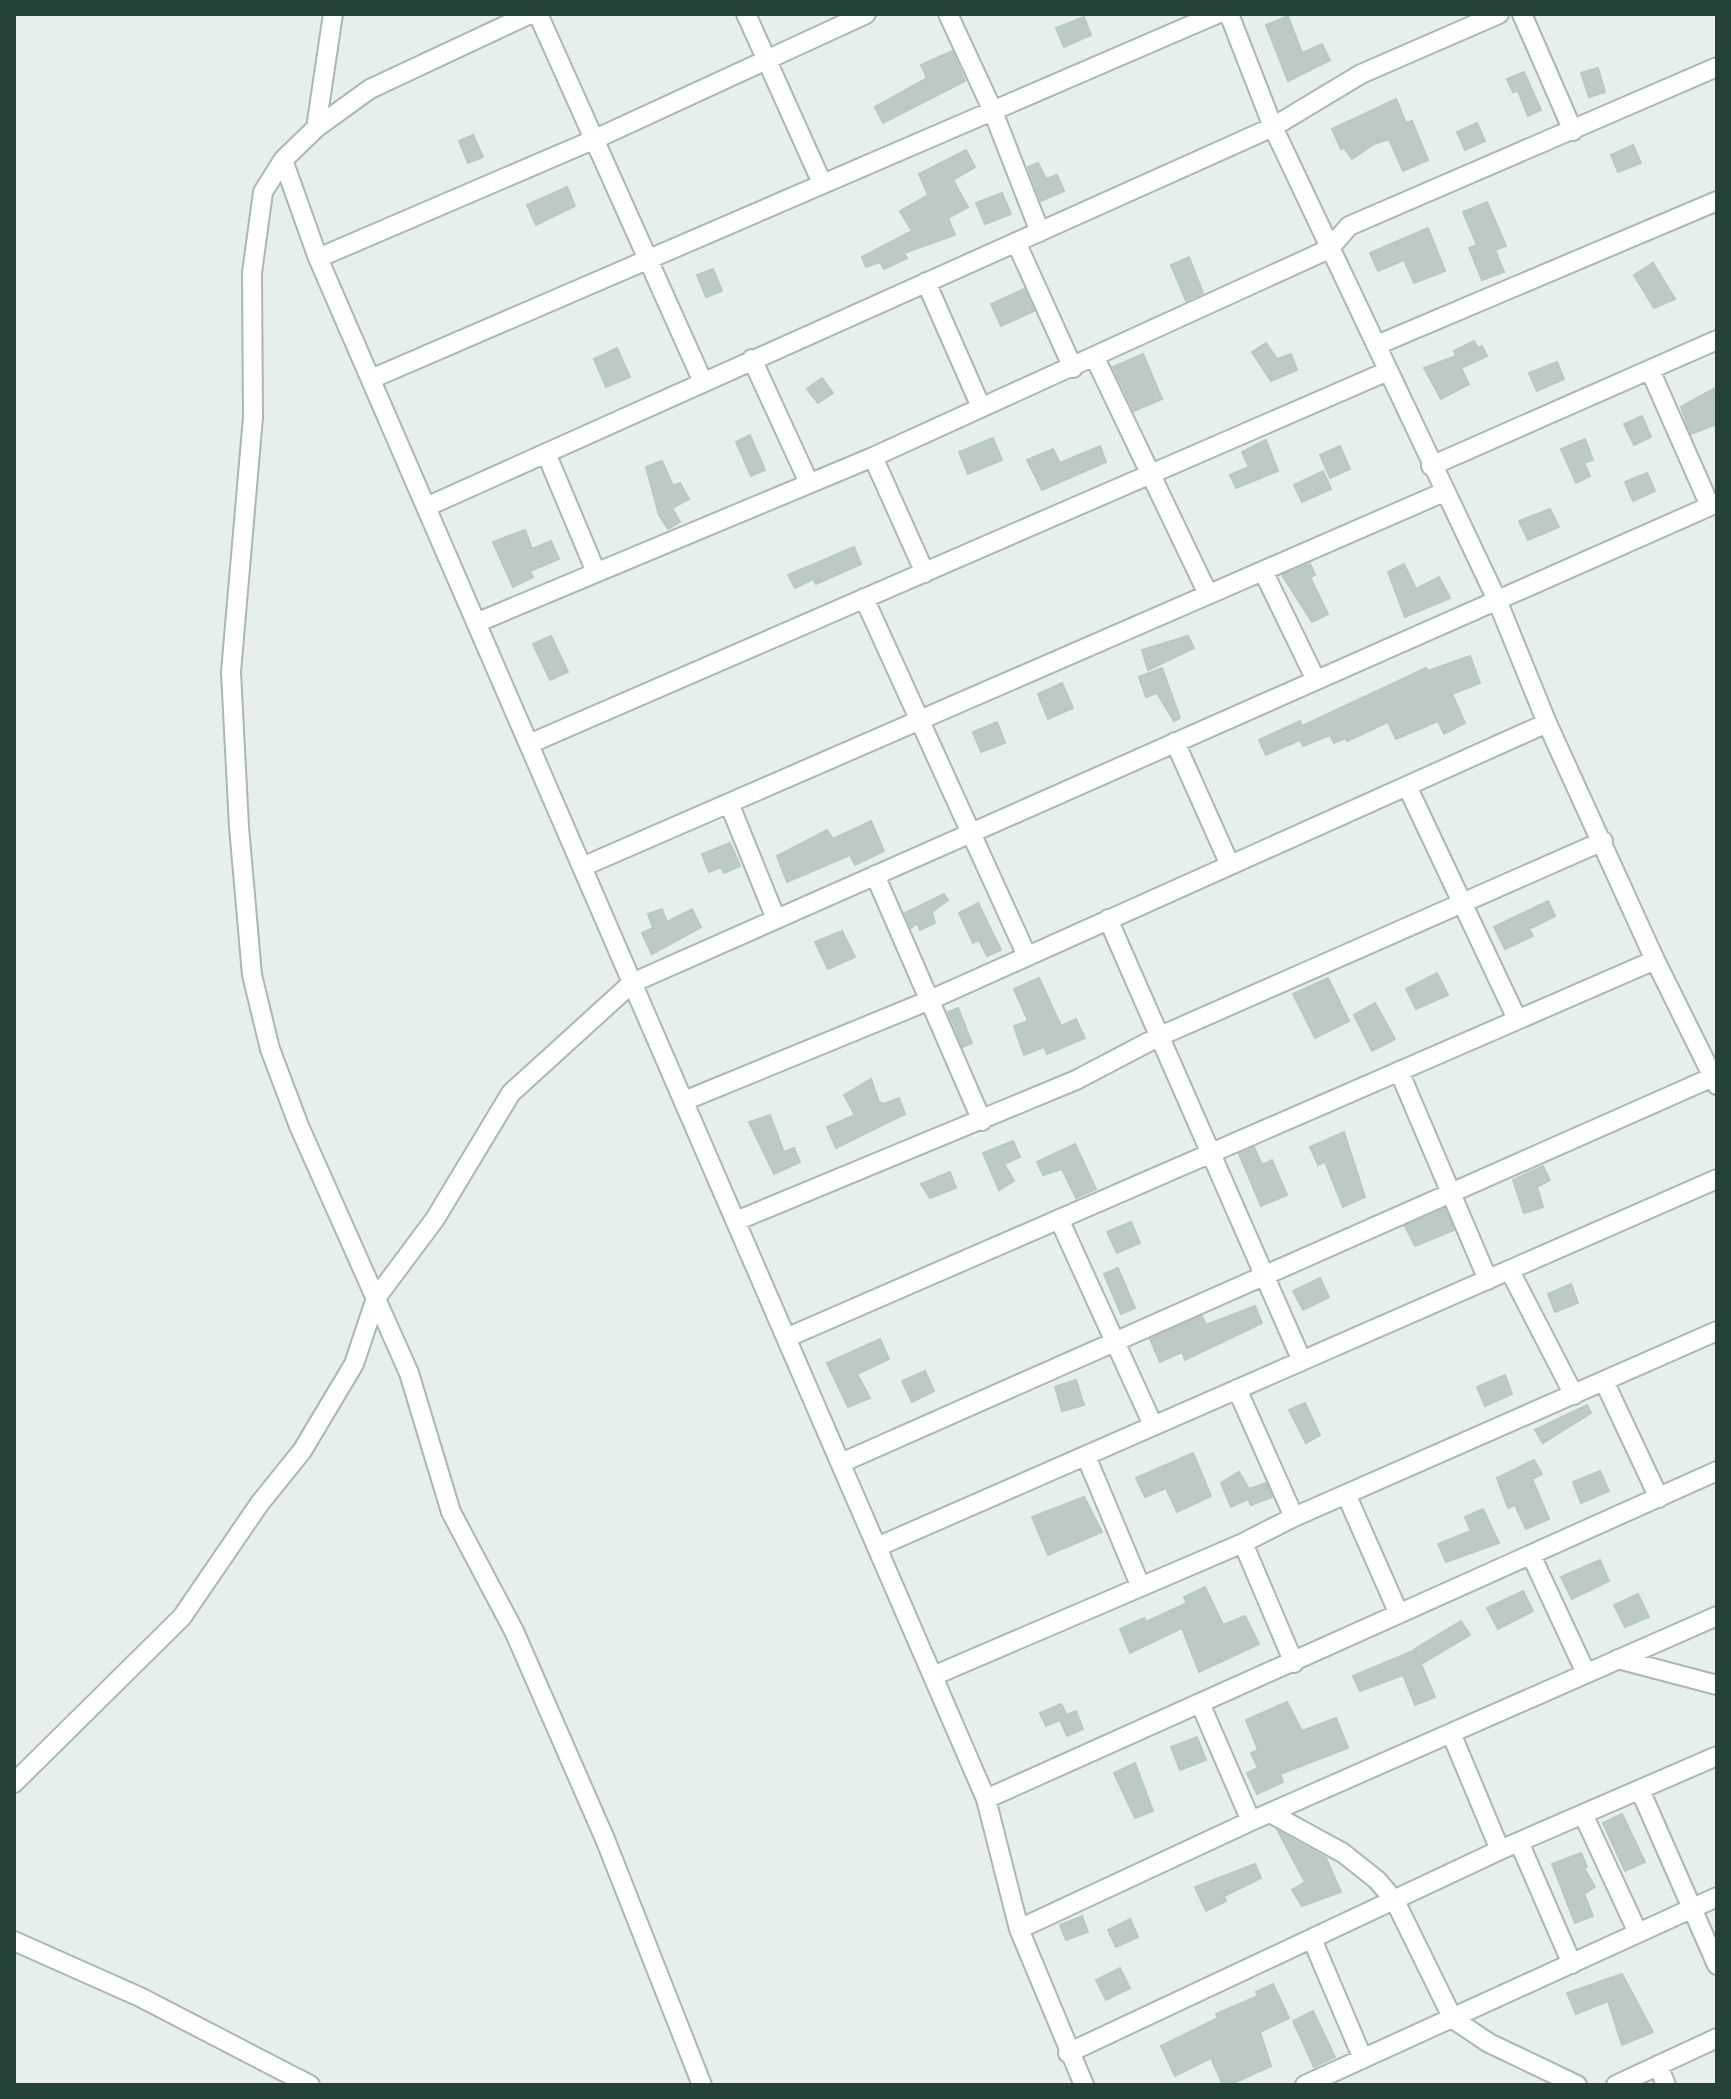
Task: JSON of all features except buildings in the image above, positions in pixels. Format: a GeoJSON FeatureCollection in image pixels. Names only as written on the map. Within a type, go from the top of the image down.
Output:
{"type":"FeatureCollection","features":[{"type":"Feature","properties":{"kind":"street"},"geometry":{"type":"LineString","coordinates":[[316,128],[335,24],[333,14]]}},
{"type":"Feature","properties":{"kind":"street"},"geometry":{"type":"LineString","coordinates":[[530,14],[370,89],[316,128],[283,160],[263,192],[252,273],[253,417],[231,672],[239,827],[252,975],[270,1049],[299,1126],[409,1373],[451,1512],[514,1631],[605,1839],[702,2085]]}},
{"type":"Feature","properties":{"kind":"street"},"geometry":{"type":"LineString","coordinates":[[538,14],[703,382]]}},
{"type":"Feature","properties":{"kind":"street"},"geometry":{"type":"LineString","coordinates":[[746,14],[822,183]]}},
{"type":"Feature","properties":{"kind":"street"},"geometry":{"type":"LineString","coordinates":[[318,258],[593,140],[866,14]]}},
{"type":"Feature","properties":{"kind":"street"},"geometry":{"type":"LineString","coordinates":[[948,14],[992,109],[1040,232]]}},
{"type":"Feature","properties":{"kind":"street"},"geometry":{"type":"LineString","coordinates":[[371,379],[1217,14]]}},
{"type":"Feature","properties":{"kind":"street"},"geometry":{"type":"LineString","coordinates":[[841,1463],[1266,1274],[1715,1081],[1655,960],[1547,723],[1497,600],[1273,127],[1229,14]]}},
{"type":"Feature","properties":{"kind":"street"},"geometry":{"type":"LineString","coordinates":[[426,507],[1273,127],[1361,74],[1477,18],[1499,14]]}},
{"type":"Feature","properties":{"kind":"street"},"geometry":{"type":"LineString","coordinates":[[1522,14],[1573,131]]}},
{"type":"Feature","properties":{"kind":"street"},"geometry":{"type":"LineString","coordinates":[[476,623],[873,457],[1073,368],[1329,249],[1349,226],[1717,67]]}},
{"type":"Feature","properties":{"kind":"street"},"geometry":{"type":"LineString","coordinates":[[283,160],[318,258],[986,1799],[1019,1929],[1068,2053],[1084,2085]]}},
{"type":"Feature","properties":{"kind":"street"},"geometry":{"type":"LineString","coordinates":[[1377,345],[1717,201]]}},
{"type":"Feature","properties":{"kind":"street"},"geometry":{"type":"LineString","coordinates":[[1016,242],[1073,368]]}},
{"type":"Feature","properties":{"kind":"street"},"geometry":{"type":"LineString","coordinates":[[926,282],[981,407]]}},
{"type":"Feature","properties":{"kind":"street"},"geometry":{"type":"LineString","coordinates":[[1431,466],[1717,340]]}},
{"type":"Feature","properties":{"kind":"street"},"geometry":{"type":"LineString","coordinates":[[1095,358],[1208,594]]}},
{"type":"Feature","properties":{"kind":"street"},"geometry":{"type":"LineString","coordinates":[[752,359],[809,483]]}},
{"type":"Feature","properties":{"kind":"street"},"geometry":{"type":"LineString","coordinates":[[14,1783],[182,1617],[260,1503],[302,1451],[354,1364],[376,1298],[435,1219],[511,1093],[632,983],[1714,504],[1650,370]]}},
{"type":"Feature","properties":{"kind":"street"},"geometry":{"type":"LineString","coordinates":[[529,744],[1388,371]]}},
{"type":"Feature","properties":{"kind":"street"},"geometry":{"type":"LineString","coordinates":[[546,453],[596,572]]}},
{"type":"Feature","properties":{"kind":"street"},"geometry":{"type":"LineString","coordinates":[[873,457],[925,573]]}},
{"type":"Feature","properties":{"kind":"street"},"geometry":{"type":"LineString","coordinates":[[582,867],[1444,492]]}},
{"type":"Feature","properties":{"kind":"street"},"geometry":{"type":"LineString","coordinates":[[1263,571],[1316,680]]}},
{"type":"Feature","properties":{"kind":"street"},"geometry":{"type":"LineString","coordinates":[[864,598],[1027,956]]}},
{"type":"Feature","properties":{"kind":"street"},"geometry":{"type":"LineString","coordinates":[[684,1101],[930,1000],[1547,723]]}},
{"type":"Feature","properties":{"kind":"street"},"geometry":{"type":"LineString","coordinates":[[1175,742],[1230,865]]}},
{"type":"Feature","properties":{"kind":"street"},"geometry":{"type":"LineString","coordinates":[[1407,786],[1517,1019]]}},
{"type":"Feature","properties":{"kind":"street"},"geometry":{"type":"LineString","coordinates":[[729,803],[776,919]]}},
{"type":"Feature","properties":{"kind":"street"},"geometry":{"type":"LineString","coordinates":[[736,1221],[1076,1080],[1158,1037],[1603,841]]}},
{"type":"Feature","properties":{"kind":"street"},"geometry":{"type":"LineString","coordinates":[[875,875],[982,1121]]}},
{"type":"Feature","properties":{"kind":"street"},"geometry":{"type":"LineString","coordinates":[[1108,919],[1208,1154],[1266,1274],[1302,1361]]}},
{"type":"Feature","properties":{"kind":"street"},"geometry":{"type":"LineString","coordinates":[[786,1338],[1655,960]]}},
{"type":"Feature","properties":{"kind":"street"},"geometry":{"type":"LineString","coordinates":[[1399,1071],[1488,1280]]}},
{"type":"Feature","properties":{"kind":"street"},"geometry":{"type":"LineString","coordinates":[[877,1547],[1717,1179]]}},
{"type":"Feature","properties":{"kind":"street"},"geometry":{"type":"LineString","coordinates":[[1059,1219],[1153,1425]]}},
{"type":"Feature","properties":{"kind":"street"},"geometry":{"type":"LineString","coordinates":[[1510,1271],[1574,1395]]}},
{"type":"Feature","properties":{"kind":"street"},"geometry":{"type":"LineString","coordinates":[[933,1676],[1243,1543],[1294,1517],[1717,1331]]}},
{"type":"Feature","properties":{"kind":"street"},"geometry":{"type":"LineString","coordinates":[[1604,1381],[1659,1498]]}},
{"type":"Feature","properties":{"kind":"street"},"geometry":{"type":"LineString","coordinates":[[1237,1389],[1294,1517]]}},
{"type":"Feature","properties":{"kind":"street"},"geometry":{"type":"LineString","coordinates":[[1086,1456],[1140,1585]]}},
{"type":"Feature","properties":{"kind":"street"},"geometry":{"type":"LineString","coordinates":[[986,1799],[1717,1471]]}},
{"type":"Feature","properties":{"kind":"street"},"geometry":{"type":"LineString","coordinates":[[1346,1494],[1399,1614]]}},
{"type":"Feature","properties":{"kind":"street"},"geometry":{"type":"LineString","coordinates":[[1243,1543],[1294,1663]]}},
{"type":"Feature","properties":{"kind":"street"},"geometry":{"type":"LineString","coordinates":[[1531,1555],[1586,1673]]}},
{"type":"Feature","properties":{"kind":"street"},"geometry":{"type":"LineString","coordinates":[[1019,1929],[1251,1821],[1717,1616]]}},
{"type":"Feature","properties":{"kind":"street"},"geometry":{"type":"LineString","coordinates":[[1618,1659],[1717,1685]]}},
{"type":"Feature","properties":{"kind":"street"},"geometry":{"type":"LineString","coordinates":[[1200,1703],[1251,1821]]}},
{"type":"Feature","properties":{"kind":"street"},"geometry":{"type":"LineString","coordinates":[[1451,1733],[1500,1850]]}},
{"type":"Feature","properties":{"kind":"street"},"geometry":{"type":"LineString","coordinates":[[1068,2053],[1500,1850],[1717,1756]]}},
{"type":"Feature","properties":{"kind":"street"},"geometry":{"type":"LineString","coordinates":[[1640,1790],[1717,1965]]}},
{"type":"Feature","properties":{"kind":"street"},"geometry":{"type":"LineString","coordinates":[[1270,1813],[1363,1866],[1395,1901],[1453,2019],[1489,2043],[1577,2085]]}},
{"type":"Feature","properties":{"kind":"street"},"geometry":{"type":"LineString","coordinates":[[1583,1814],[1638,1933]]}},
{"type":"Feature","properties":{"kind":"street"},"geometry":{"type":"LineString","coordinates":[[1519,1842],[1572,1964]]}},
{"type":"Feature","properties":{"kind":"street"},"geometry":{"type":"LineString","coordinates":[[1305,2085],[1717,1897]]}},
{"type":"Feature","properties":{"kind":"street"},"geometry":{"type":"LineString","coordinates":[[1312,1939],[1363,2059]]}},
{"type":"Feature","properties":{"kind":"street"},"geometry":{"type":"LineString","coordinates":[[14,1941],[140,1997],[310,2085]]}},
{"type":"Feature","properties":{"kind":"street"},"geometry":{"type":"LineString","coordinates":[[1616,2085],[1717,2038]]}},
{"type":"Feature","properties":{"kind":"street"},"geometry":{"type":"LineString","coordinates":[[1658,2065],[1666,2085]]}}]}
